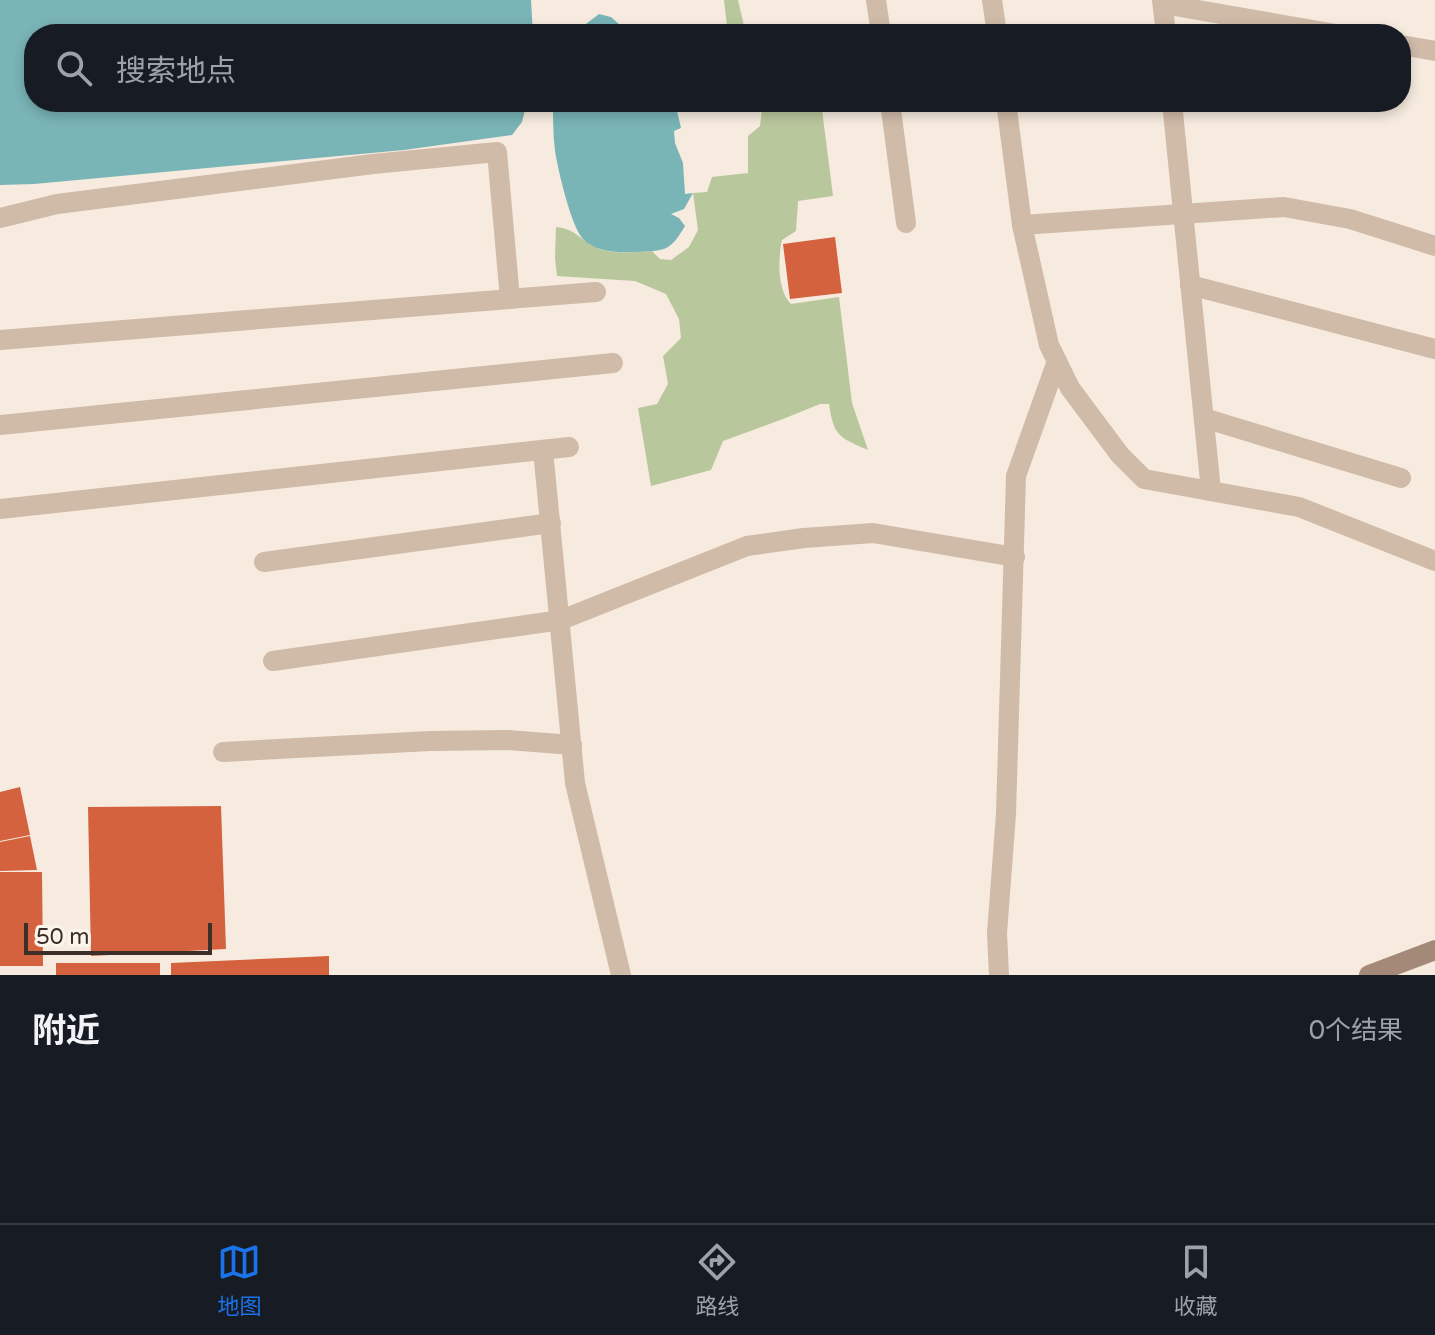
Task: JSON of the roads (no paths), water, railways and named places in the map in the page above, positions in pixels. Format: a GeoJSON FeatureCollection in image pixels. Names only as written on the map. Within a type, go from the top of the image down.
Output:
{"type":"FeatureCollection","features":[{"type":"Feature","properties":{"kind":"street"},"geometry":{"type":"LineString","coordinates":[[876,0],[880,24]]}},
{"type":"Feature","properties":{"kind":"street"},"geometry":{"type":"LineString","coordinates":[[992,0],[996,24]]}},
{"type":"Feature","properties":{"kind":"street"},"geometry":{"type":"LineString","coordinates":[[1165,24],[1162,2],[1282,24]]}},
{"type":"Feature","properties":{"kind":"street"},"geometry":{"type":"LineString","coordinates":[[1411,47],[1435,51]]}},
{"type":"Feature","properties":{"kind":"street"},"geometry":{"type":"LineString","coordinates":[[891,112],[906,223]]}},
{"type":"Feature","properties":{"kind":"street"},"geometry":{"type":"LineString","coordinates":[[1007,112],[1022,225],[1049,345],[1070,388],[1120,455],[1144,479],[1299,507],[1435,561]]}},
{"type":"Feature","properties":{"kind":"street"},"geometry":{"type":"LineString","coordinates":[[1173,112],[1211,491]]}},
{"type":"Feature","properties":{"kind":"street"},"geometry":{"type":"LineString","coordinates":[[0,218],[57,204],[373,164],[497,152],[510,299]]}},
{"type":"Feature","properties":{"kind":"street"},"geometry":{"type":"LineString","coordinates":[[1022,225],[1284,207],[1350,219],[1435,246]]}},
{"type":"Feature","properties":{"kind":"street"},"geometry":{"type":"LineString","coordinates":[[1190,285],[1435,349]]}},
{"type":"Feature","properties":{"kind":"street"},"geometry":{"type":"LineString","coordinates":[[0,340],[596,292]]}},
{"type":"Feature","properties":{"kind":"street"},"geometry":{"type":"LineString","coordinates":[[999,975],[997,933],[1006,814],[1016,476],[1057,361]]}},
{"type":"Feature","properties":{"kind":"street"},"geometry":{"type":"LineString","coordinates":[[0,425],[613,363]]}},
{"type":"Feature","properties":{"kind":"street"},"geometry":{"type":"LineString","coordinates":[[1204,418],[1401,478]]}},
{"type":"Feature","properties":{"kind":"street"},"geometry":{"type":"LineString","coordinates":[[0,509],[569,447]]}},
{"type":"Feature","properties":{"kind":"street"},"geometry":{"type":"LineString","coordinates":[[543,450],[575,783],[621,975]]}},
{"type":"Feature","properties":{"kind":"street"},"geometry":{"type":"LineString","coordinates":[[264,562],[551,523]]}},
{"type":"Feature","properties":{"kind":"street"},"geometry":{"type":"LineString","coordinates":[[273,661],[561,620],[747,546],[804,538],[873,533],[1015,557]]}},
{"type":"Feature","properties":{"kind":"street"},"geometry":{"type":"LineString","coordinates":[[223,752],[430,741],[507,740],[572,745]]}},
{"type":"Feature","properties":{"kind":"street"},"geometry":{"type":"LineString","coordinates":[[1369,975],[1435,950]]}},
{"type":"Feature","properties":{"kind":"water"},"geometry":{"type":"Polygon","coordinates":[[[0,0],[531,0],[532,24],[24,24],[24,112],[524,112],[522,122],[512,135],[404,150],[0,185],[0,0]]]}},
{"type":"Feature","properties":{"kind":"water"},"geometry":{"type":"Polygon","coordinates":[[[599,14],[611,17],[619,24],[586,24],[599,14]]]}},
{"type":"Feature","properties":{"kind":"water"},"geometry":{"type":"Polygon","coordinates":[[[553,112],[677,112],[681,128],[674,131],[675,143],[683,163],[685,194],[693,193],[684,209],[671,214],[685,226],[675,241],[670,246],[653,251],[629,252],[601,249],[588,243],[578,232],[570,210],[554,145],[553,112]]]}}]}
